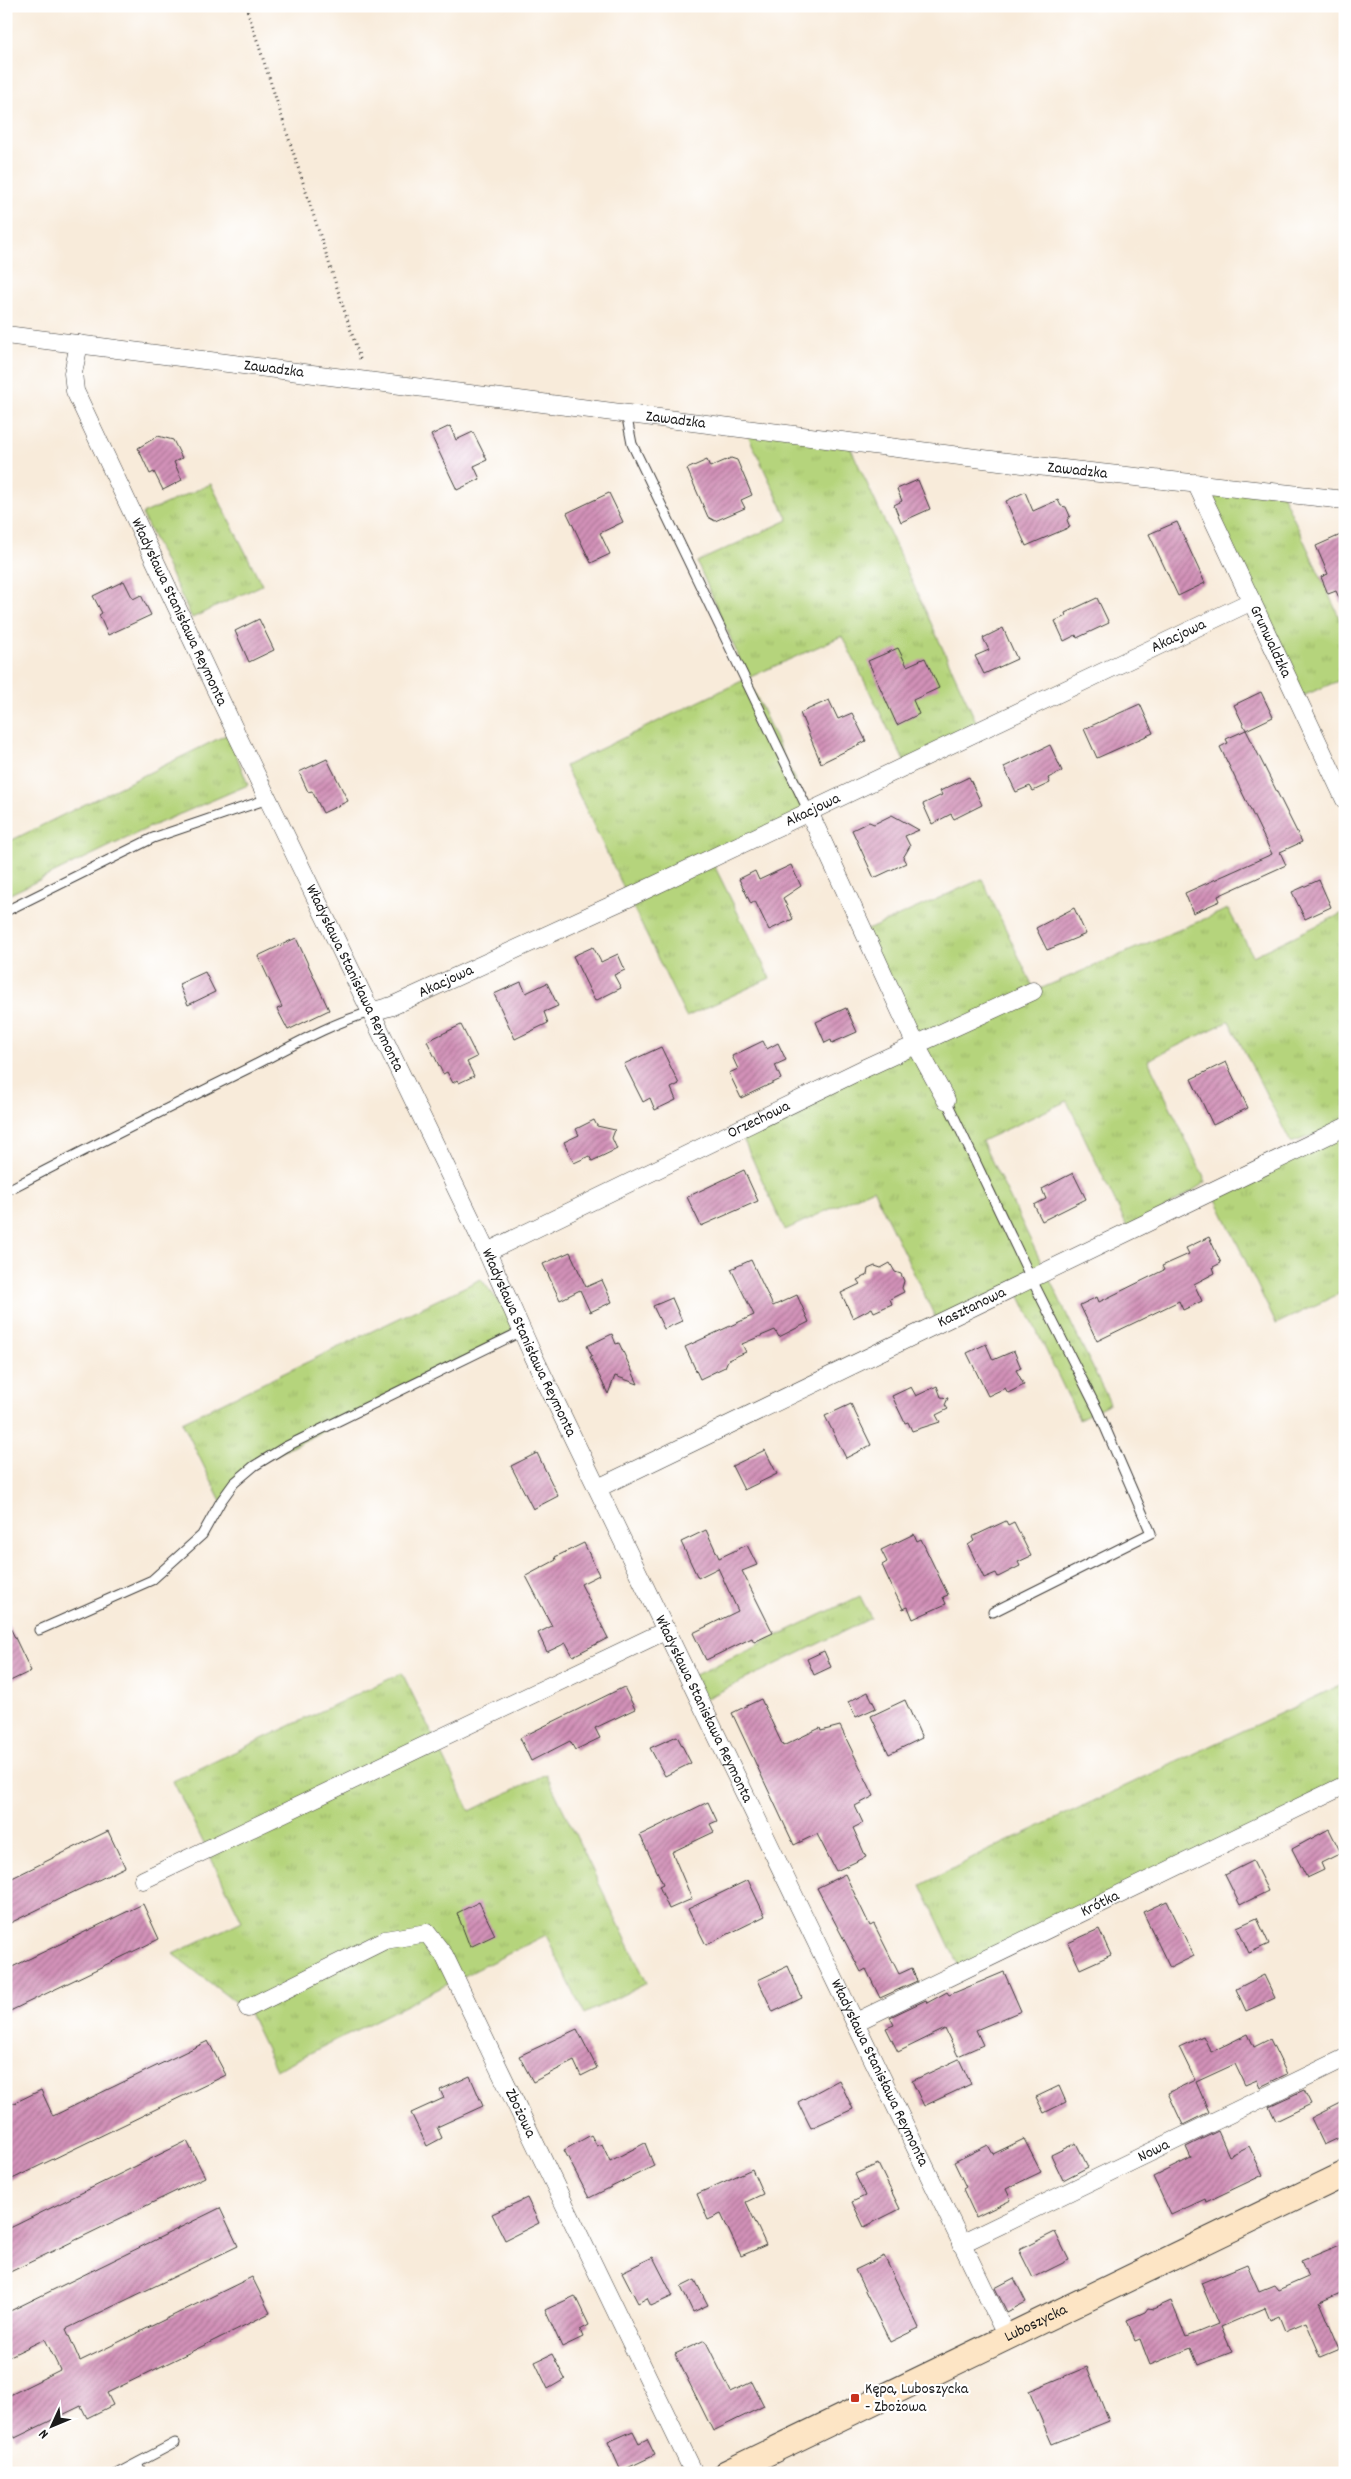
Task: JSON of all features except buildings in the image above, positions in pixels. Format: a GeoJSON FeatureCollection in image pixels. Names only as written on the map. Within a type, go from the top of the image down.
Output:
{"type":"FeatureCollection","features":[{"type":"Feature","properties":{"kind":"street","name":"Zawadzka"},"geometry":{"type":"LineString","coordinates":[[6,335],[1054,468],[1345,500]]}},
{"type":"Feature","properties":{"kind":"street","name":"Władysława Stanisława Reymonta"},"geometry":{"type":"LineString","coordinates":[[79,344],[73,373],[75,391],[268,799],[487,1252],[522,1331],[856,2022],[960,2244],[1007,2337]]}},
{"type":"Feature","properties":{"kind":"street","name":"Grunwaldzka"},"geometry":{"type":"LineString","coordinates":[[1196,483],[1345,800]]}},
{"type":"Feature","properties":{"kind":"street","name":"Akacjowa"},"geometry":{"type":"LineString","coordinates":[[371,1012],[392,1006],[628,898],[1252,600]]}},
{"type":"Feature","properties":{"kind":"street"},"geometry":{"type":"LineString","coordinates":[[809,812],[916,1044],[946,1100]]}},
{"type":"Feature","properties":{"kind":"street","name":"Orzechowa"},"geometry":{"type":"LineString","coordinates":[[487,1252],[916,1044],[1033,991]]}},
{"type":"Feature","properties":{"kind":"street","name":"Kasztanowa"},"geometry":{"type":"LineString","coordinates":[[598,1488],[1345,1127]]}},
{"type":"Feature","properties":{"kind":"street"},"geometry":{"type":"LineString","coordinates":[[143,1880],[667,1630]]}},
{"type":"Feature","properties":{"kind":"street","name":"Krótka"},"geometry":{"type":"LineString","coordinates":[[856,2022],[1345,1785]]}},
{"type":"Feature","properties":{"kind":"street","name":"Zbożowa"},"geometry":{"type":"LineString","coordinates":[[248,2008],[385,1940],[427,1933],[444,1955],[694,2473]]}},
{"type":"Feature","properties":{"kind":"street","name":"Nowa"},"geometry":{"type":"LineString","coordinates":[[960,2244],[1345,2058]]}},
{"type":"Feature","properties":{"kind":"street","name":"Luboszycka"},"geometry":{"type":"LineString","coordinates":[[738,2470],[1007,2337],[1345,2174]]}},
{"type":"Feature","properties":{"kind":"lane"},"geometry":{"type":"LineString","coordinates":[[626,413],[632,444],[809,812]]}},
{"type":"Feature","properties":{"kind":"lane"},"geometry":{"type":"LineString","coordinates":[[6,911],[154,838],[268,799]]}},
{"type":"Feature","properties":{"kind":"lane"},"geometry":{"type":"LineString","coordinates":[[6,1190],[269,1058],[356,1016],[371,1012]]}},
{"type":"Feature","properties":{"kind":"lane"},"geometry":{"type":"LineString","coordinates":[[946,1100],[1031,1278],[1098,1411],[1151,1533],[992,1612]]}},
{"type":"Feature","properties":{"kind":"lane"},"geometry":{"type":"LineString","coordinates":[[39,1630],[152,1580],[202,1535],[221,1501],[234,1483],[254,1466],[285,1447],[522,1331]]}},
{"type":"Feature","properties":{"kind":"lane"},"geometry":{"type":"LineString","coordinates":[[118,2473],[175,2443]]}},
{"type":"Feature","properties":{"kind":"lane"},"geometry":{"type":"LineString","coordinates":[[137,2463],[141,2473]]}},
{"type":"Feature","properties":{"kind":"path"},"geometry":{"type":"LineString","coordinates":[[246,6],[367,380]]}},
{"type":"Feature","properties":{"kind":"green space"},"geometry":{"type":"Polygon","coordinates":[[[745,429],[848,442],[980,730],[906,765],[842,636],[748,678],[697,562],[788,520],[745,429]]]}},
{"type":"Feature","properties":{"kind":"green space"},"geometry":{"type":"Polygon","coordinates":[[[1196,483],[1282,493],[1345,630],[1345,678],[1298,698],[1196,483]]]}},
{"type":"Feature","properties":{"kind":"green space"},"geometry":{"type":"Polygon","coordinates":[[[211,484],[262,585],[192,618],[142,514],[211,484]]]}},
{"type":"Feature","properties":{"kind":"green space"},"geometry":{"type":"Polygon","coordinates":[[[748,678],[809,812],[711,859],[770,978],[686,1017],[565,766],[748,678]]]}},
{"type":"Feature","properties":{"kind":"green space"},"geometry":{"type":"Polygon","coordinates":[[[228,734],[248,785],[150,827],[6,896],[6,843],[228,734]]]}},
{"type":"Feature","properties":{"kind":"green space"},"geometry":{"type":"Polygon","coordinates":[[[982,879],[1035,991],[1228,909],[1253,956],[1345,912],[1345,1124],[1291,1143],[1229,1021],[1148,1060],[1206,1182],[1129,1231],[1067,1101],[982,1141],[1110,1403],[1079,1419],[1015,1286],[938,1323],[873,1189],[785,1230],[739,1130],[916,1045],[865,931],[982,879]]]}},
{"type":"Feature","properties":{"kind":"green space"},"geometry":{"type":"Polygon","coordinates":[[[1345,1131],[1345,1291],[1276,1324],[1215,1197],[1345,1131]]]}},
{"type":"Feature","properties":{"kind":"green space"},"geometry":{"type":"Polygon","coordinates":[[[481,1279],[522,1331],[254,1466],[221,1501],[182,1422],[481,1279]]]}},
{"type":"Feature","properties":{"kind":"green space"},"geometry":{"type":"Polygon","coordinates":[[[860,1596],[871,1618],[701,1701],[689,1678],[860,1596]]]}},
{"type":"Feature","properties":{"kind":"green space"},"geometry":{"type":"Polygon","coordinates":[[[402,1673],[470,1811],[546,1774],[647,1983],[584,2014],[546,1935],[276,2070],[249,2013],[173,1954],[242,1921],[173,1781],[402,1673]]]}},
{"type":"Feature","properties":{"kind":"green space"},"geometry":{"type":"Polygon","coordinates":[[[1345,1683],[1345,1785],[961,1971],[921,1885],[985,1852],[1345,1683]]]}},
{"type":"Feature","properties":{"kind":"place","name":"Kępa, Luboszycka - Zbożowa"},"geometry":{"type":"Point","coordinates":[855,2398]}}]}
